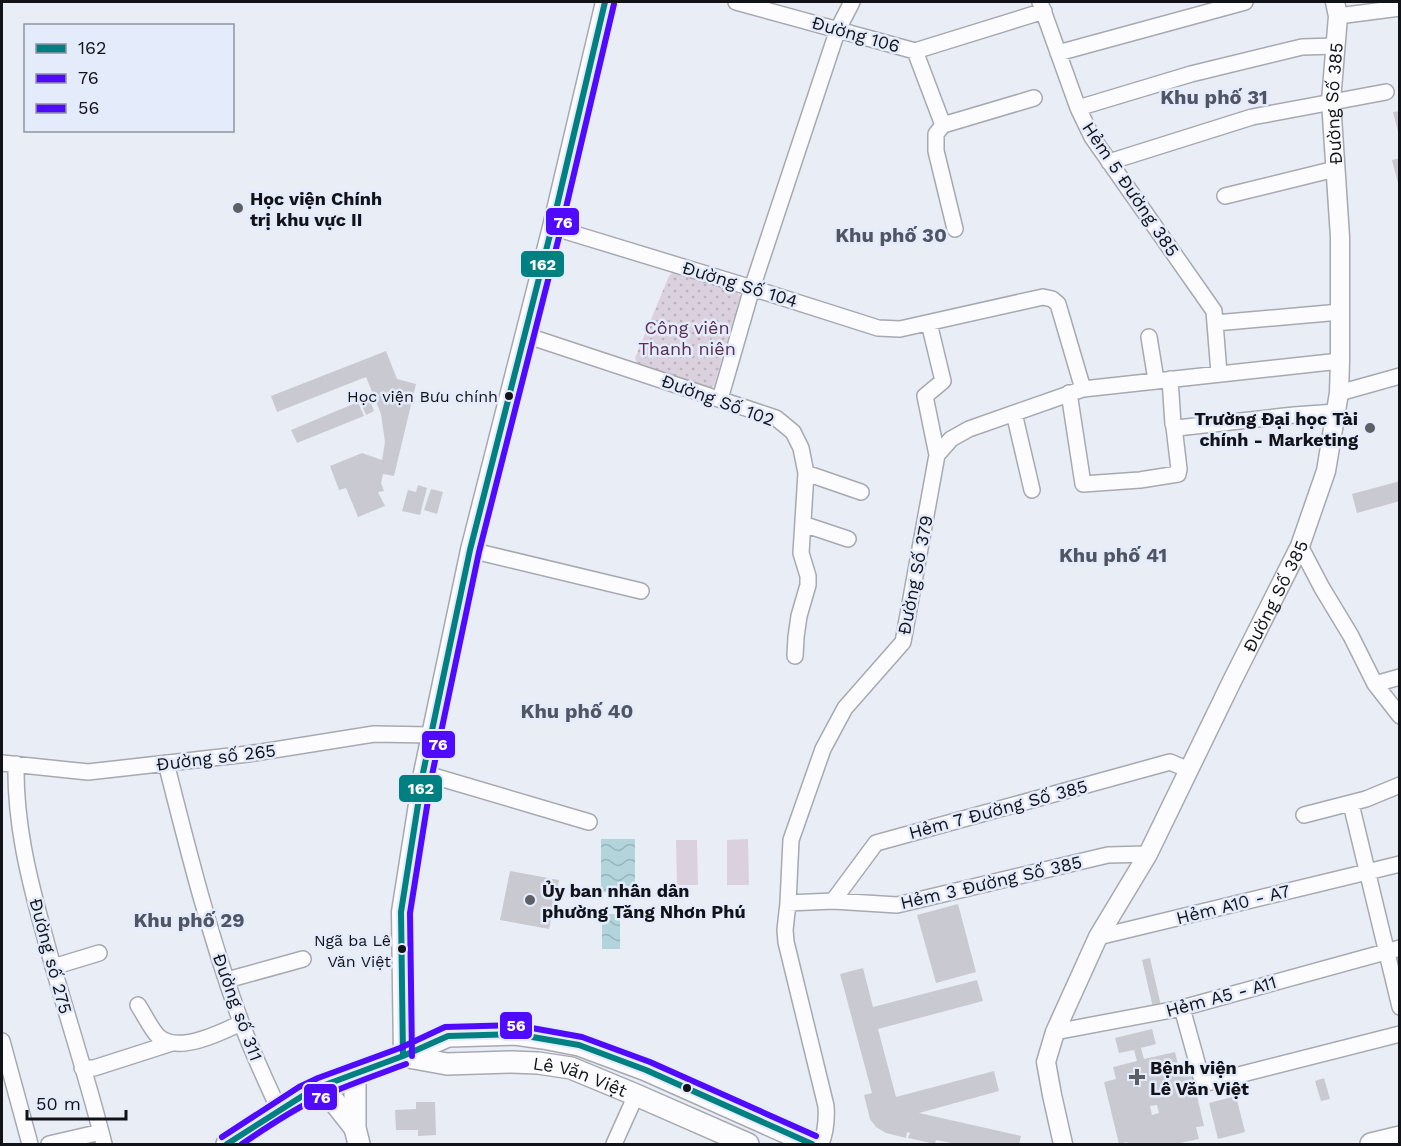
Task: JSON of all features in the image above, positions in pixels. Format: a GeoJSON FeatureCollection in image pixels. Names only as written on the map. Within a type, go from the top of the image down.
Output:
{"type":"FeatureCollection","features":[{"type":"Feature","properties":{"kind":"main road","name":"Lê Văn Việt"},"geometry":{"type":"LineString","coordinates":[[227,1144],[279,1110],[322,1086],[403,1056],[448,1036],[515,1034],[579,1045],[646,1070],[812,1144]]}},
{"type":"Feature","properties":{"kind":"main road","name":"Lê Văn Việt"},"geometry":{"type":"LineString","coordinates":[[403,1056],[447,1064],[511,1062],[571,1068],[748,1144]]}},
{"type":"Feature","properties":{"kind":"main road"},"geometry":{"type":"LineString","coordinates":[[636,1095],[646,1070]]}},
{"type":"Feature","properties":{"kind":"main road"},"geometry":{"type":"LineString","coordinates":[[355,1074],[357,1136]]}},
{"type":"Feature","properties":{"kind":"main road"},"geometry":{"type":"LineString","coordinates":[[322,1086],[357,1136]]}},
{"type":"Feature","properties":{"kind":"main road"},"geometry":{"type":"LineString","coordinates":[[1371,1144],[1400,1137]]}},
{"type":"Feature","properties":{"kind":"street"},"geometry":{"type":"LineString","coordinates":[[403,1056],[401,912],[423,773],[470,550],[552,227],[605,2]]}},
{"type":"Feature","properties":{"kind":"street","name":"Đường 106"},"geometry":{"type":"LineString","coordinates":[[736,2],[915,51],[1042,6]]}},
{"type":"Feature","properties":{"kind":"street"},"geometry":{"type":"LineString","coordinates":[[720,399],[752,288],[838,29],[852,2]]}},
{"type":"Feature","properties":{"kind":"street"},"geometry":{"type":"LineString","coordinates":[[1058,53],[1245,2]]}},
{"type":"Feature","properties":{"kind":"street","name":"Hẻm 5 Đường 385"},"geometry":{"type":"LineString","coordinates":[[1042,6],[1078,108],[1092,137],[1214,311],[1219,373]]}},
{"type":"Feature","properties":{"kind":"street"},"geometry":{"type":"LineString","coordinates":[[1336,9],[1400,8]]}},
{"type":"Feature","properties":{"kind":"street","name":"Đường Số 385"},"geometry":{"type":"LineString","coordinates":[[1063,1144],[1046,1062],[1054,1032],[1098,937],[1148,854],[1300,546],[1326,471],[1339,393],[1340,361],[1340,237],[1331,101],[1336,9]]}},
{"type":"Feature","properties":{"kind":"street"},"geometry":{"type":"LineString","coordinates":[[1078,108],[1191,74],[1302,47],[1335,46]]}},
{"type":"Feature","properties":{"kind":"street"},"geometry":{"type":"LineString","coordinates":[[915,51],[943,125]]}},
{"type":"Feature","properties":{"kind":"street"},"geometry":{"type":"LineString","coordinates":[[1109,162],[1252,117],[1386,92]]}},
{"type":"Feature","properties":{"kind":"street"},"geometry":{"type":"LineString","coordinates":[[955,229],[936,151],[936,134],[943,125],[1034,98]]}},
{"type":"Feature","properties":{"kind":"street"},"geometry":{"type":"LineString","coordinates":[[1225,196],[1335,169]]}},
{"type":"Feature","properties":{"kind":"street","name":"Đường Số 104"},"geometry":{"type":"LineString","coordinates":[[552,227],[878,328],[900,329],[929,322]]}},
{"type":"Feature","properties":{"kind":"street"},"geometry":{"type":"LineString","coordinates":[[937,455],[925,396],[943,381],[929,322],[1043,297],[1052,299],[1058,304],[1076,391],[1083,484],[1140,480],[1178,474],[1174,427],[1163,380],[1149,338]]}},
{"type":"Feature","properties":{"kind":"street"},"geometry":{"type":"LineString","coordinates":[[1215,323],[1340,312]]}},
{"type":"Feature","properties":{"kind":"street","name":"Đường Số 102"},"geometry":{"type":"LineString","coordinates":[[525,335],[776,418],[793,432],[801,448],[806,473],[801,554],[808,576],[796,637],[795,656]]}},
{"type":"Feature","properties":{"kind":"street"},"geometry":{"type":"LineString","coordinates":[[937,455],[951,439],[969,429],[1076,391],[1340,361]]}},
{"type":"Feature","properties":{"kind":"street"},"geometry":{"type":"LineString","coordinates":[[1339,393],[1400,376]]}},
{"type":"Feature","properties":{"kind":"street"},"geometry":{"type":"LineString","coordinates":[[1014,412],[1032,490]]}},
{"type":"Feature","properties":{"kind":"street"},"geometry":{"type":"LineString","coordinates":[[1174,427],[1336,412]]}},
{"type":"Feature","properties":{"kind":"street","name":"Đường Số 379"},"geometry":{"type":"LineString","coordinates":[[820,1144],[827,1121],[826,1106],[786,942],[791,840],[823,749],[845,708],[903,642],[937,455]]}},
{"type":"Feature","properties":{"kind":"street"},"geometry":{"type":"LineString","coordinates":[[806,473],[861,492]]}},
{"type":"Feature","properties":{"kind":"street"},"geometry":{"type":"LineString","coordinates":[[803,524],[848,539]]}},
{"type":"Feature","properties":{"kind":"street"},"geometry":{"type":"LineString","coordinates":[[1300,546],[1351,636],[1375,684],[1400,716]]}},
{"type":"Feature","properties":{"kind":"street"},"geometry":{"type":"LineString","coordinates":[[470,550],[641,591]]}},
{"type":"Feature","properties":{"kind":"street"},"geometry":{"type":"LineString","coordinates":[[1375,684],[1400,677]]}},
{"type":"Feature","properties":{"kind":"street","name":"Đường số 265"},"geometry":{"type":"LineString","coordinates":[[9,764],[88,772],[248,754],[374,734],[431,735]]}},
{"type":"Feature","properties":{"kind":"street","name":"Hẻm 7 Đường Số 385"},"geometry":{"type":"LineString","coordinates":[[833,901],[876,843],[1170,762],[1189,770]]}},
{"type":"Feature","properties":{"kind":"street","name":"Đường số 311"},"geometry":{"type":"LineString","coordinates":[[166,763],[192,864],[241,1023],[279,1110]]}},
{"type":"Feature","properties":{"kind":"street","name":"Đường số 275"},"geometry":{"type":"LineString","coordinates":[[9,764],[16,784],[20,835],[32,887],[103,1138]]}},
{"type":"Feature","properties":{"kind":"street"},"geometry":{"type":"LineString","coordinates":[[423,773],[589,822]]}},
{"type":"Feature","properties":{"kind":"street"},"geometry":{"type":"LineString","coordinates":[[1304,815],[1351,804],[1400,785]]}},
{"type":"Feature","properties":{"kind":"street"},"geometry":{"type":"LineString","coordinates":[[1351,804],[1367,872],[1393,950],[1400,1007]]}},
{"type":"Feature","properties":{"kind":"street","name":"Hẻm 3 Đường Số 385"},"geometry":{"type":"LineString","coordinates":[[788,903],[833,901],[897,905],[1108,855],[1148,854]]}},
{"type":"Feature","properties":{"kind":"street","name":"Hẻm A10 - A7"},"geometry":{"type":"LineString","coordinates":[[1098,937],[1400,864]]}},
{"type":"Feature","properties":{"kind":"street","name":"Hẻm A5 - A11"},"geometry":{"type":"LineString","coordinates":[[1054,1032],[1182,1008],[1393,950]]}},
{"type":"Feature","properties":{"kind":"street"},"geometry":{"type":"LineString","coordinates":[[53,967],[99,953]]}},
{"type":"Feature","properties":{"kind":"street"},"geometry":{"type":"LineString","coordinates":[[227,980],[303,959]]}},
{"type":"Feature","properties":{"kind":"street"},"geometry":{"type":"LineString","coordinates":[[138,1005],[159,1037],[172,1043]]}},
{"type":"Feature","properties":{"kind":"street"},"geometry":{"type":"LineString","coordinates":[[1182,1008],[1203,1084],[1400,1034]]}},
{"type":"Feature","properties":{"kind":"street"},"geometry":{"type":"LineString","coordinates":[[82,1068],[94,1068],[172,1043],[188,1043],[211,1037],[241,1023]]}},
{"type":"Feature","properties":{"kind":"street"},"geometry":{"type":"LineString","coordinates":[[2,1041],[30,1144]]}},
{"type":"Feature","properties":{"kind":"street"},"geometry":{"type":"LineString","coordinates":[[614,1144],[636,1095]]}},
{"type":"Feature","properties":{"kind":"street"},"geometry":{"type":"LineString","coordinates":[[49,1144],[103,1138]]}},
{"type":"Feature","properties":{"kind":"green space","name":"Công viên Thanh niên"},"geometry":{"type":"Polygon","coordinates":[[[674,271],[736,290],[740,297],[714,386],[708,388],[637,363],[635,358],[669,276],[674,271]]]}},
{"type":"Feature","properties":{"kind":"green space"},"geometry":{"type":"Polygon","coordinates":[[[748,839],[749,885],[727,885],[727,840],[748,839]]]}},
{"type":"Feature","properties":{"kind":"green space"},"geometry":{"type":"Polygon","coordinates":[[[676,840],[697,840],[698,885],[677,885],[676,840]]]}},
{"type":"Feature","properties":{"kind":"water"},"geometry":{"type":"Polygon","coordinates":[[[601,839],[635,839],[635,892],[601,892],[601,839]]]}},
{"type":"Feature","properties":{"kind":"water"},"geometry":{"type":"Polygon","coordinates":[[[602,914],[620,914],[620,949],[602,949],[602,914]]]}},
{"type":"Feature","properties":{"kind":"building"},"geometry":{"type":"Polygon","coordinates":[[[1400,111],[1400,136],[1399,136],[1393,112],[1400,111]]]}},
{"type":"Feature","properties":{"kind":"building"},"geometry":{"type":"Polygon","coordinates":[[[1400,158],[1400,187],[1399,187],[1392,160],[1400,158]]]}},
{"type":"Feature","properties":{"kind":"building"},"geometry":{"type":"Polygon","coordinates":[[[386,351],[397,379],[416,384],[394,476],[383,474],[381,483],[384,491],[378,492],[385,506],[358,517],[346,488],[339,490],[330,466],[362,453],[382,460],[385,442],[381,414],[366,377],[277,412],[271,396],[386,351]]]}},
{"type":"Feature","properties":{"kind":"building"},"geometry":{"type":"Polygon","coordinates":[[[369,398],[374,411],[366,415],[360,401],[369,398]]]}},
{"type":"Feature","properties":{"kind":"building"},"geometry":{"type":"Polygon","coordinates":[[[358,402],[364,416],[297,443],[291,430],[358,402]]]}},
{"type":"Feature","properties":{"kind":"building"},"geometry":{"type":"Polygon","coordinates":[[[1400,481],[1400,501],[1357,513],[1352,494],[1400,481]]]}},
{"type":"Feature","properties":{"kind":"building"},"geometry":{"type":"Polygon","coordinates":[[[418,485],[427,488],[420,515],[402,511],[408,490],[416,492],[418,485]]]}},
{"type":"Feature","properties":{"kind":"building"},"geometry":{"type":"Polygon","coordinates":[[[431,489],[443,492],[437,514],[424,510],[431,489]]]}},
{"type":"Feature","properties":{"kind":"building","name":"Ủy ban nhân dân phường Tăng Nhơn Phú"},"geometry":{"type":"Polygon","coordinates":[[[510,871],[559,880],[549,929],[500,920],[510,871]]]}},
{"type":"Feature","properties":{"kind":"building"},"geometry":{"type":"Polygon","coordinates":[[[958,904],[976,972],[936,983],[917,915],[958,904]]]}},
{"type":"Feature","properties":{"kind":"building"},"geometry":{"type":"Polygon","coordinates":[[[1150,958],[1162,1010],[1154,1012],[1142,960],[1150,958]]]}},
{"type":"Feature","properties":{"kind":"building"},"geometry":{"type":"Polygon","coordinates":[[[863,968],[873,1007],[977,980],[983,1001],[878,1029],[896,1097],[994,1071],[999,1091],[919,1113],[1021,1136],[1019,1144],[957,1144],[936,1140],[935,1144],[908,1138],[910,1133],[907,1132],[906,1138],[886,1133],[876,1127],[870,1119],[864,1095],[872,1093],[840,974],[863,968]]]}},
{"type":"Feature","properties":{"kind":"building"},"geometry":{"type":"Polygon","coordinates":[[[1152,1029],[1156,1044],[1141,1048],[1144,1059],[1175,1052],[1178,1064],[1189,1061],[1204,1126],[1196,1127],[1199,1139],[1175,1144],[1128,1144],[1127,1142],[1119,1144],[1104,1082],[1116,1079],[1113,1067],[1137,1061],[1134,1050],[1119,1053],[1115,1038],[1152,1029]],[[1157,1105],[1150,1106],[1152,1115],[1159,1113],[1157,1105]]]}},
{"type":"Feature","properties":{"kind":"building"},"geometry":{"type":"Polygon","coordinates":[[[1324,1078],[1330,1099],[1321,1101],[1315,1081],[1324,1078]]]}},
{"type":"Feature","properties":{"kind":"building"},"geometry":{"type":"Polygon","coordinates":[[[1236,1096],[1245,1132],[1218,1139],[1209,1103],[1236,1096]]]}},
{"type":"Feature","properties":{"kind":"building"},"geometry":{"type":"Polygon","coordinates":[[[416,1102],[435,1102],[436,1135],[418,1136],[418,1130],[396,1130],[395,1110],[416,1109],[416,1102]]]}},
{"type":"Feature","properties":{"kind":"transit line","name":"162"},"geometry":{"type":"LineString","coordinates":[[403,1056],[401,912],[423,773],[470,550],[552,227],[605,2]]}},
{"type":"Feature","properties":{"kind":"transit line","name":"76"},"geometry":{"type":"LineString","coordinates":[[412,1056],[410,913],[432,775],[479,552],[561,229],[614,4]]}},
{"type":"Feature","properties":{"kind":"transit line","name":"56"},"geometry":{"type":"LineString","coordinates":[[222,1137],[299,1087],[400,1048],[445,1027],[515,1025],[582,1037],[650,1062],[816,1136]]}},
{"type":"Feature","properties":{"kind":"transit line","name":"162"},"geometry":{"type":"LineString","coordinates":[[227,1144],[322,1086],[403,1056],[448,1036],[515,1034],[579,1045],[646,1070],[812,1144]]}},
{"type":"Feature","properties":{"kind":"transit line","name":"76"},"geometry":{"type":"LineString","coordinates":[[242,1144],[310,1102],[406,1064]]}},
{"type":"Feature","properties":{"kind":"place","name":"Học viện Chính trị khu vực II"},"geometry":{"type":"Point","coordinates":[238,208]}},
{"type":"Feature","properties":{"kind":"place","name":"Học viện Bưu chính"},"geometry":{"type":"Point","coordinates":[509,396]}},
{"type":"Feature","properties":{"kind":"place","name":"Trường Đại học Tài chính - Marketing"},"geometry":{"type":"Point","coordinates":[1370,428]}},
{"type":"Feature","properties":{"kind":"place","name":"Ủy ban nhân dân phường Tăng Nhơn Phú"},"geometry":{"type":"Point","coordinates":[530,900]}},
{"type":"Feature","properties":{"kind":"place","name":"Ngã ba Lê Văn Việt"},"geometry":{"type":"Point","coordinates":[402,949]}},
{"type":"Feature","properties":{"kind":"place","name":"Bệnh viện Lê Văn Việt"},"geometry":{"type":"Point","coordinates":[1137,1077]}},
{"type":"Feature","properties":{"kind":"district","name":"Khu phố 31"},"geometry":{"type":"Point","coordinates":[1214,97]}},
{"type":"Feature","properties":{"kind":"district","name":"Khu phố 30"},"geometry":{"type":"Point","coordinates":[891,235]}},
{"type":"Feature","properties":{"kind":"district","name":"Khu phố 41"},"geometry":{"type":"Point","coordinates":[1113,555]}},
{"type":"Feature","properties":{"kind":"district","name":"Khu phố 40"},"geometry":{"type":"Point","coordinates":[577,711]}},
{"type":"Feature","properties":{"kind":"district","name":"Khu phố 29"},"geometry":{"type":"Point","coordinates":[189,920]}}]}
